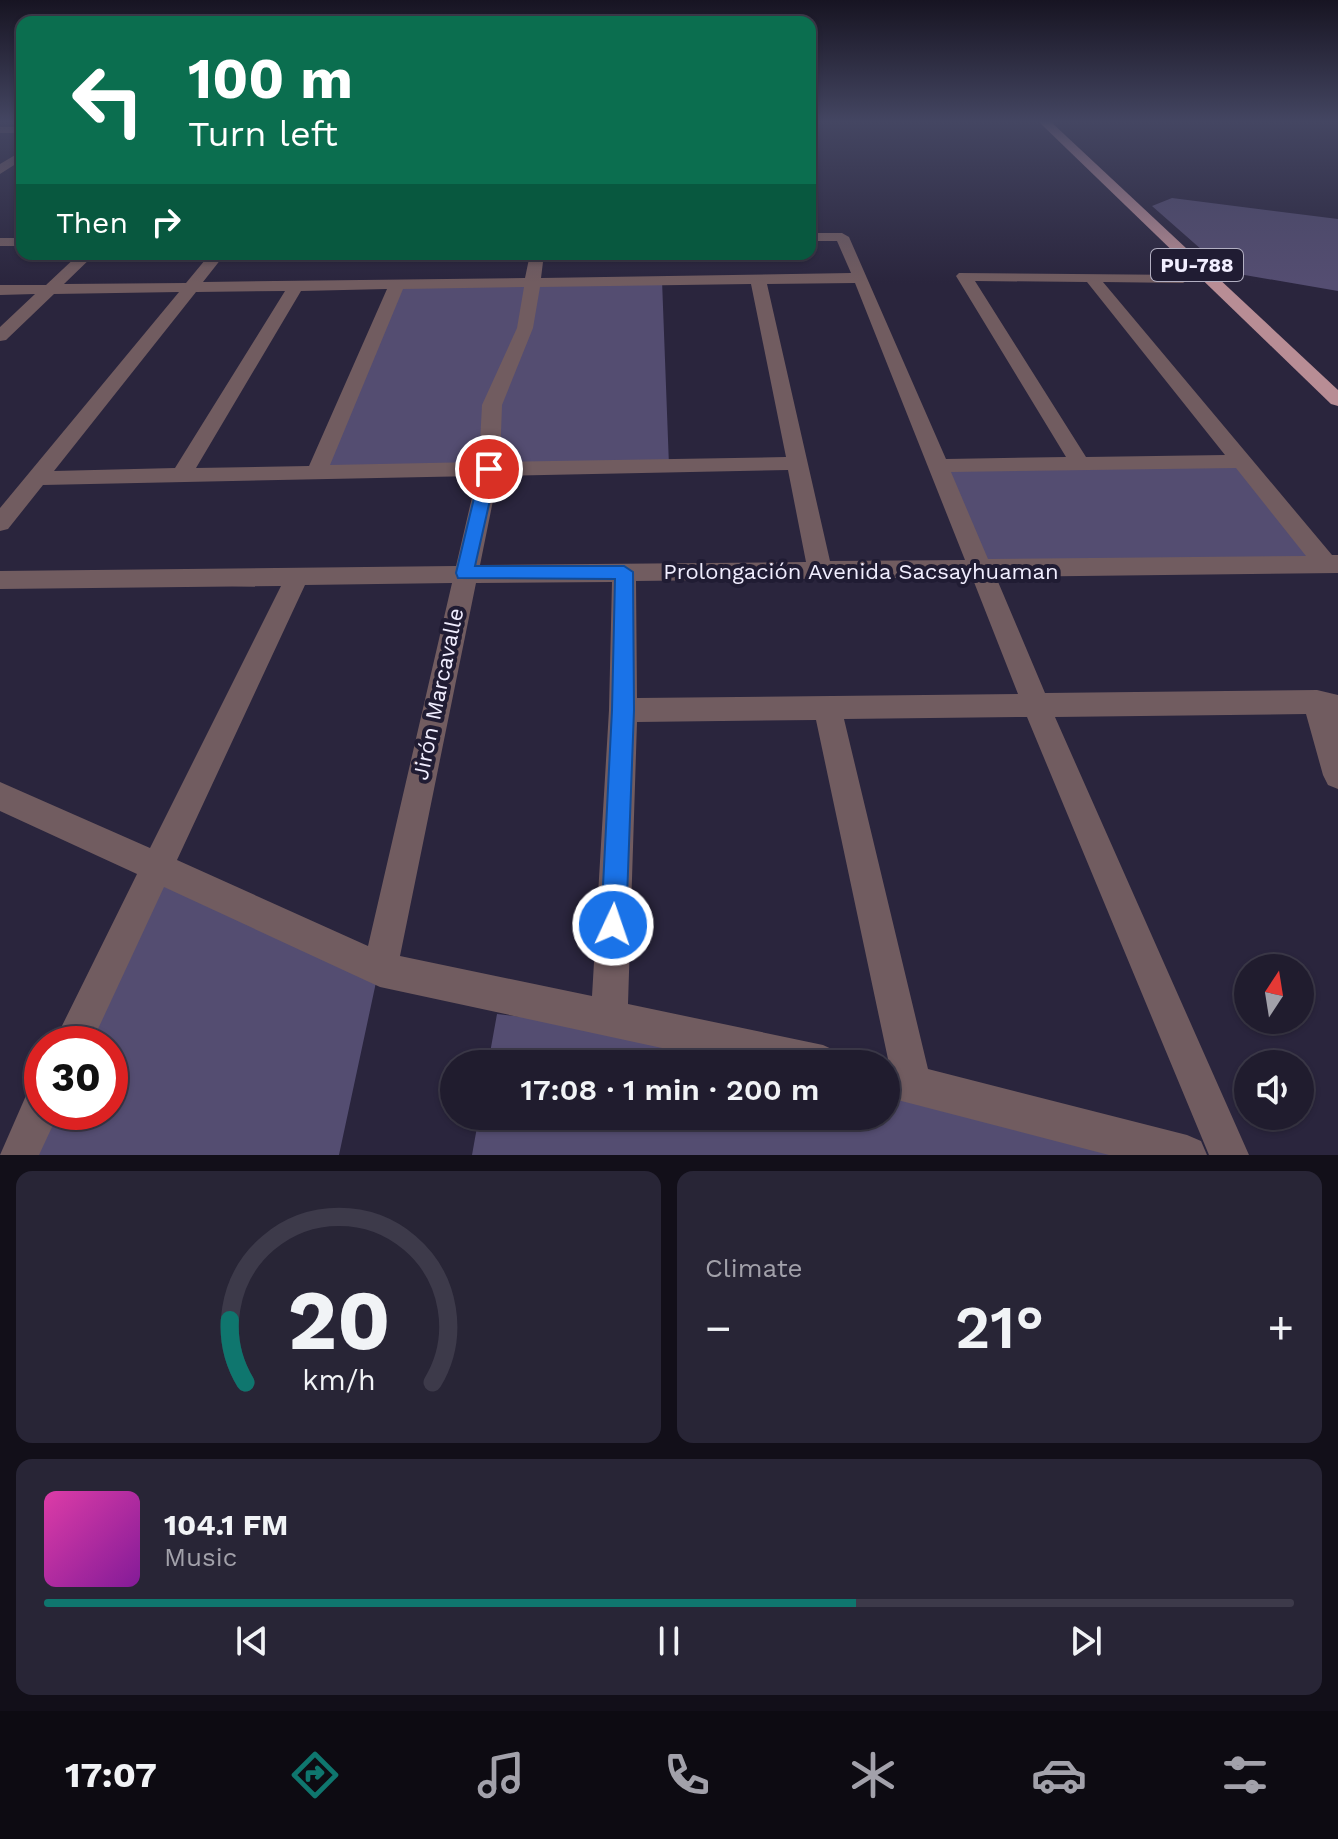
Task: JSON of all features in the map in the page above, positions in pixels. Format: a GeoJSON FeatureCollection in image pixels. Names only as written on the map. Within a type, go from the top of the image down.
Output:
{"type":"FeatureCollection","features":[{"type":"Feature","properties":{"kind":"main road","name":"PU-788"},"geometry":{"type":"LineString","coordinates":[[1102,175],[1338,400]]}},
{"type":"Feature","properties":{"kind":"street"},"geometry":{"type":"LineString","coordinates":[[816,237],[842,237],[861,278],[1036,707],[1229,1155]]}},
{"type":"Feature","properties":{"kind":"street"},"geometry":{"type":"LineString","coordinates":[[0,336],[81,260]]}},
{"type":"Feature","properties":{"kind":"street"},"geometry":{"type":"LineString","coordinates":[[0,523],[213,260]]}},
{"type":"Feature","properties":{"kind":"street","name":"Jirón Marcavalle"},"geometry":{"type":"LineString","coordinates":[[380,969],[489,469],[492,405],[525,328],[536,260]]}},
{"type":"Feature","properties":{"kind":"street"},"geometry":{"type":"LineString","coordinates":[[1080,464],[964,276],[1183,278]]}},
{"type":"Feature","properties":{"kind":"street"},"geometry":{"type":"LineString","coordinates":[[1091,277],[1241,461],[1332,564]]}},
{"type":"Feature","properties":{"kind":"street"},"geometry":{"type":"LineString","coordinates":[[0,290],[861,278]]}},
{"type":"Feature","properties":{"kind":"street"},"geometry":{"type":"LineString","coordinates":[[758,279],[820,570]]}},
{"type":"Feature","properties":{"kind":"street"},"geometry":{"type":"LineString","coordinates":[[316,473],[398,283]]}},
{"type":"Feature","properties":{"kind":"street"},"geometry":{"type":"LineString","coordinates":[[181,475],[297,284]]}},
{"type":"Feature","properties":{"kind":"street"},"geometry":{"type":"LineString","coordinates":[[937,466],[1241,461]]}},
{"type":"Feature","properties":{"kind":"street"},"geometry":{"type":"LineString","coordinates":[[37,478],[797,463]]}},
{"type":"Feature","properties":{"kind":"street","name":"Prolongación Avenida Sacsayhuaman"},"geometry":{"type":"LineString","coordinates":[[0,580],[465,573],[979,571],[1332,564]]}},
{"type":"Feature","properties":{"kind":"street"},"geometry":{"type":"LineString","coordinates":[[609,1018],[623,710],[624,572]]}},
{"type":"Feature","properties":{"kind":"street"},"geometry":{"type":"LineString","coordinates":[[81,1026],[298,575]]}},
{"type":"Feature","properties":{"kind":"street"},"geometry":{"type":"LineString","coordinates":[[623,710],[1328,704],[1338,775]]}},
{"type":"Feature","properties":{"kind":"street"},"geometry":{"type":"LineString","coordinates":[[827,708],[893,1050]]}},
{"type":"Feature","properties":{"kind":"street"},"geometry":{"type":"LineString","coordinates":[[0,796],[380,969],[758,1050]]}},
{"type":"Feature","properties":{"kind":"street"},"geometry":{"type":"LineString","coordinates":[[900,1081],[1187,1155]]}},
{"type":"Feature","properties":{"kind":"street"},"geometry":{"type":"LineString","coordinates":[[18,1155],[30,1130]]}},
{"type":"Feature","properties":{"kind":"street"},"geometry":{"type":"LineString","coordinates":[[0,1152],[7,1155]]}},
{"type":"Feature","properties":{"kind":"shaded area"},"geometry":{"type":"Polygon","coordinates":[[[1172,198],[1338,219],[1338,291],[1227,272],[1152,206],[1172,198]]]}},
{"type":"Feature","properties":{"kind":"shaded area"},"geometry":{"type":"Polygon","coordinates":[[[662,280],[669,466],[316,473],[398,283],[662,280]]]}},
{"type":"Feature","properties":{"kind":"shaded area"},"geometry":{"type":"Polygon","coordinates":[[[1241,461],[1326,564],[979,571],[937,466],[1241,461]]]}},
{"type":"Feature","properties":{"kind":"shaded area"},"geometry":{"type":"Polygon","coordinates":[[[157,871],[378,973],[339,1155],[22,1155],[34,1130],[128,1130],[128,1026],[84,1026],[157,871]]]}},
{"type":"Feature","properties":{"kind":"shaded area"},"geometry":{"type":"Polygon","coordinates":[[[497,1014],[614,1028],[708,1050],[491,1050],[497,1014]]]}},
{"type":"Feature","properties":{"kind":"shaded area"},"geometry":{"type":"Polygon","coordinates":[[[900,1095],[1154,1155],[472,1155],[476,1130],[900,1130],[900,1095]]]}},
{"type":"Feature","properties":{"kind":"route"},"geometry":{"type":"LineString","coordinates":[[489,469],[465,573],[624,572],[623,710],[613,925]]}}]}
